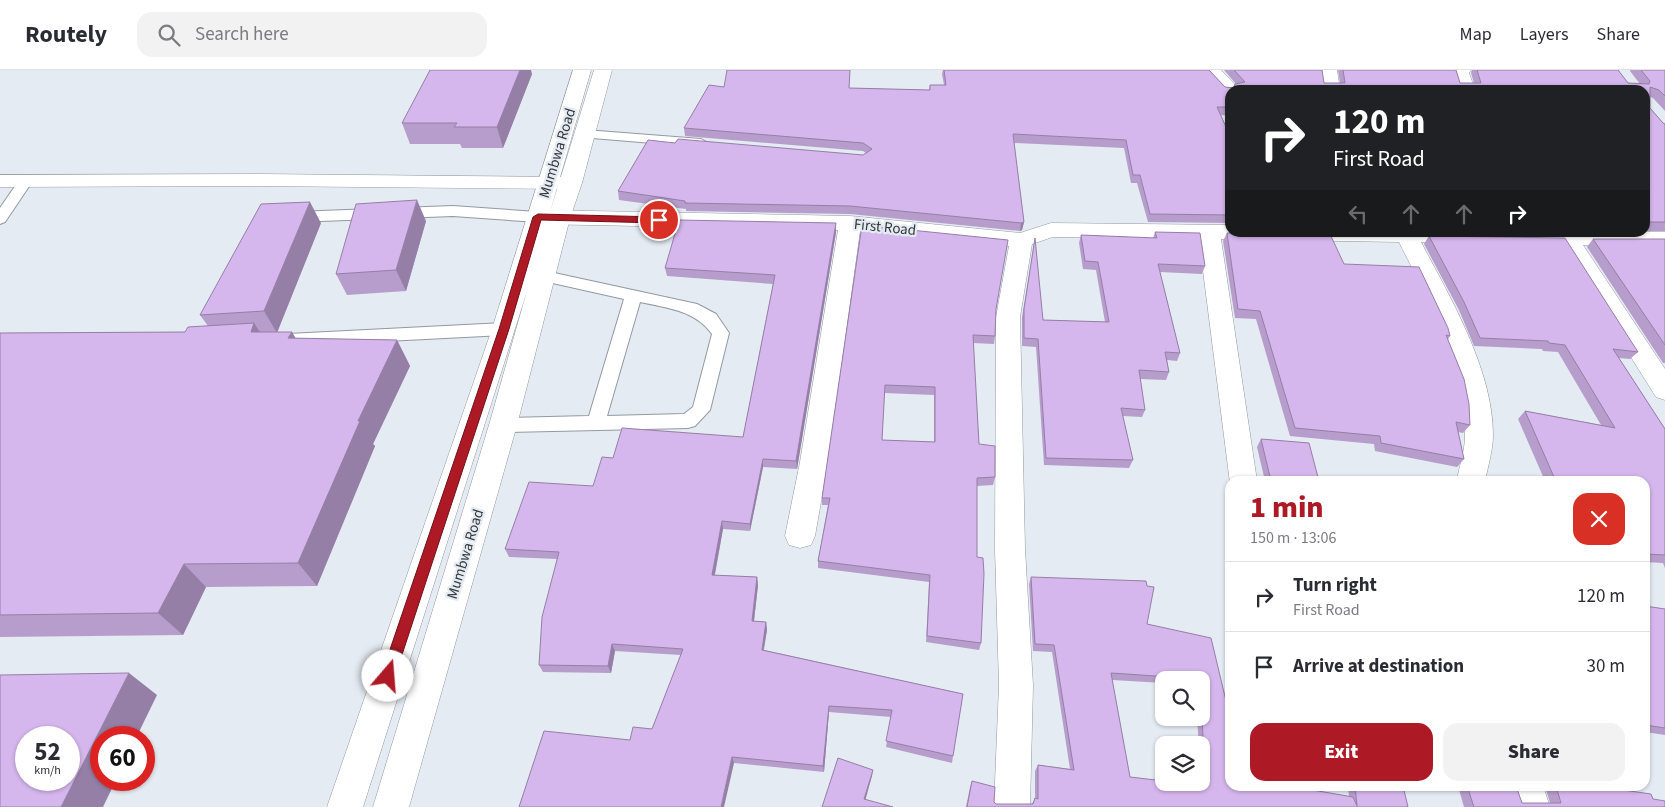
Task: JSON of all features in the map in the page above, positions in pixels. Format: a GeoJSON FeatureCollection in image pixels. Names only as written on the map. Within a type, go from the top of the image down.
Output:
{"type":"FeatureCollection","features":[{"type":"Feature","properties":{"kind":"street","name":"Mumbwa Road"},"geometry":{"type":"LineString","coordinates":[[391,807],[545,276],[549,183],[582,70]]}},
{"type":"Feature","properties":{"kind":"street","name":"Mumbwa Road"},"geometry":{"type":"LineString","coordinates":[[345,807],[504,329],[548,218],[571,183],[604,70]]}},
{"type":"Feature","properties":{"kind":"street"},"geometry":{"type":"LineString","coordinates":[[1211,70],[1226,85]]}},
{"type":"Feature","properties":{"kind":"street"},"geometry":{"type":"LineString","coordinates":[[1328,70],[1330,85]]}},
{"type":"Feature","properties":{"kind":"street"},"geometry":{"type":"LineString","coordinates":[[1462,70],[1460,72],[1464,85]]}},
{"type":"Feature","properties":{"kind":"street"},"geometry":{"type":"LineString","coordinates":[[0,181],[26,179],[571,183]]}},
{"type":"Feature","properties":{"kind":"street","name":"First Road"},"geometry":{"type":"LineString","coordinates":[[548,218],[850,223],[1020,240],[1051,230],[1220,232]]}},
{"type":"Feature","properties":{"kind":"street"},"geometry":{"type":"LineString","coordinates":[[800,536],[814,462],[850,223]]}},
{"type":"Feature","properties":{"kind":"street"},"geometry":{"type":"LineString","coordinates":[[1220,232],[1242,476]]}},
{"type":"Feature","properties":{"kind":"street"},"geometry":{"type":"LineString","coordinates":[[1408,237],[1441,302],[1474,384],[1479,436],[1472,476]]}},
{"type":"Feature","properties":{"kind":"street"},"geometry":{"type":"LineString","coordinates":[[1566,237],[1665,238]]}},
{"type":"Feature","properties":{"kind":"street"},"geometry":{"type":"LineString","coordinates":[[1566,237],[1665,390]]}},
{"type":"Feature","properties":{"kind":"street"},"geometry":{"type":"LineString","coordinates":[[1012,807],[1016,685],[1010,549],[1008,317],[1020,240]]}},
{"type":"Feature","properties":{"kind":"street"},"geometry":{"type":"LineString","coordinates":[[1527,791],[1532,807]]}},
{"type":"Feature","properties":{"kind":"lane"},"geometry":{"type":"LineString","coordinates":[[585,134],[714,144]]}},
{"type":"Feature","properties":{"kind":"lane"},"geometry":{"type":"LineString","coordinates":[[0,219],[26,179]]}},
{"type":"Feature","properties":{"kind":"lane"},"geometry":{"type":"LineString","coordinates":[[281,218],[453,211],[548,218]]}},
{"type":"Feature","properties":{"kind":"lane"},"geometry":{"type":"LineString","coordinates":[[503,425],[688,421],[701,410],[721,333],[710,318],[691,308],[633,297],[545,276]]}},
{"type":"Feature","properties":{"kind":"lane"},"geometry":{"type":"LineString","coordinates":[[596,423],[633,297]]}},
{"type":"Feature","properties":{"kind":"lane"},"geometry":{"type":"LineString","coordinates":[[268,341],[504,329]]}},
{"type":"Feature","properties":{"kind":"building"},"geometry":{"type":"Polygon","coordinates":[[[430,70],[520,70],[497,127],[454,127],[457,123],[402,123],[430,70]]]}},
{"type":"Feature","properties":{"kind":"building"},"geometry":{"type":"Polygon","coordinates":[[[727,70],[850,70],[849,88],[930,90],[930,85],[946,85],[944,70],[1209,70],[1225,87],[1225,107],[1217,107],[1225,125],[1225,215],[1150,214],[1140,175],[1133,175],[1126,140],[1013,134],[1024,222],[1021,223],[850,206],[685,203],[685,201],[618,191],[648,140],[675,143],[678,139],[863,155],[872,149],[863,143],[684,128],[709,85],[724,87],[727,70]]]}},
{"type":"Feature","properties":{"kind":"building"},"geometry":{"type":"Polygon","coordinates":[[[1234,70],[1322,70],[1324,83],[1345,83],[1343,70],[1456,70],[1460,83],[1481,83],[1477,70],[1618,70],[1628,83],[1649,84],[1650,81],[1641,70],[1665,70],[1665,96],[1659,90],[1650,87],[1650,85],[1235,85],[1245,82],[1234,70]]]}},
{"type":"Feature","properties":{"kind":"building"},"geometry":{"type":"Polygon","coordinates":[[[1650,108],[1665,124],[1665,222],[1650,222],[1650,108]]]}},
{"type":"Feature","properties":{"kind":"building"},"geometry":{"type":"Polygon","coordinates":[[[417,200],[396,270],[336,274],[356,204],[417,200]]]}},
{"type":"Feature","properties":{"kind":"building"},"geometry":{"type":"Polygon","coordinates":[[[310,202],[264,311],[200,315],[261,204],[310,202]]]}},
{"type":"Feature","properties":{"kind":"building"},"geometry":{"type":"Polygon","coordinates":[[[679,220],[836,223],[796,461],[763,459],[750,524],[722,521],[712,575],[757,577],[752,621],[766,622],[762,650],[963,694],[953,756],[886,741],[892,710],[829,706],[823,766],[732,757],[721,807],[519,807],[544,731],[630,740],[633,727],[652,729],[683,649],[612,644],[608,666],[539,665],[542,617],[559,552],[505,549],[529,482],[593,486],[602,457],[613,458],[622,428],[743,437],[775,275],[665,268],[679,220]]]}},
{"type":"Feature","properties":{"kind":"building"},"geometry":{"type":"Polygon","coordinates":[[[862,225],[1008,240],[996,309],[995,336],[973,335],[979,444],[995,446],[995,477],[977,478],[977,557],[983,558],[984,574],[981,643],[927,636],[930,575],[818,561],[830,498],[822,498],[862,225]],[[885,385],[882,440],[935,442],[935,387],[885,385]]]}},
{"type":"Feature","properties":{"kind":"building"},"geometry":{"type":"Polygon","coordinates":[[[1155,232],[1200,233],[1205,266],[1158,264],[1180,353],[1165,352],[1169,372],[1139,370],[1145,410],[1121,408],[1133,460],[1046,458],[1038,339],[1024,338],[1024,309],[1035,238],[1043,320],[1109,322],[1098,262],[1085,261],[1081,235],[1157,238],[1155,232]]]}},
{"type":"Feature","properties":{"kind":"building"},"geometry":{"type":"Polygon","coordinates":[[[1228,237],[1331,237],[1344,264],[1419,267],[1448,328],[1450,336],[1446,335],[1464,379],[1469,404],[1470,425],[1456,422],[1464,459],[1381,443],[1380,436],[1295,428],[1260,311],[1238,309],[1228,237]]]}},
{"type":"Feature","properties":{"kind":"building"},"geometry":{"type":"Polygon","coordinates":[[[1430,237],[1565,238],[1638,352],[1613,349],[1665,429],[1665,555],[1650,554],[1650,476],[1554,476],[1525,411],[1615,428],[1565,345],[1549,343],[1548,341],[1480,338],[1464,302],[1430,237]]]}},
{"type":"Feature","properties":{"kind":"building"},"geometry":{"type":"Polygon","coordinates":[[[1593,239],[1665,239],[1665,345],[1593,239]]]}},
{"type":"Feature","properties":{"kind":"building"},"geometry":{"type":"Polygon","coordinates":[[[254,323],[251,332],[292,332],[288,338],[397,340],[358,421],[360,421],[298,563],[184,564],[158,613],[0,615],[0,333],[185,332],[188,327],[254,323]]]}},
{"type":"Feature","properties":{"kind":"building"},"geometry":{"type":"Polygon","coordinates":[[[1261,439],[1309,443],[1318,476],[1270,476],[1261,439]]]}},
{"type":"Feature","properties":{"kind":"building"},"geometry":{"type":"Polygon","coordinates":[[[1031,577],[1146,581],[1147,586],[1154,587],[1147,624],[1211,638],[1225,697],[1225,791],[1318,791],[1353,797],[1357,806],[1356,791],[1404,791],[1408,807],[967,807],[972,781],[995,787],[994,802],[996,804],[1033,804],[1035,798],[1038,799],[1038,765],[1074,770],[1054,645],[1035,644],[1031,577]],[[1155,671],[1155,676],[1111,673],[1130,777],[1155,780],[1155,791],[1210,791],[1210,736],[1203,736],[1202,726],[1210,726],[1210,671],[1155,671]]]}},
{"type":"Feature","properties":{"kind":"building"},"geometry":{"type":"Polygon","coordinates":[[[1650,607],[1665,609],[1665,728],[1650,726],[1650,607]]]}},
{"type":"Feature","properties":{"kind":"building"},"geometry":{"type":"Polygon","coordinates":[[[129,673],[102,726],[90,726],[90,750],[80,770],[80,726],[15,726],[15,791],[69,791],[61,807],[0,807],[0,675],[129,673]]]}},
{"type":"Feature","properties":{"kind":"building"},"geometry":{"type":"Polygon","coordinates":[[[838,758],[873,770],[864,799],[893,807],[822,807],[838,758]]]}},
{"type":"Feature","properties":{"kind":"building"},"geometry":{"type":"Polygon","coordinates":[[[1469,791],[1518,791],[1522,803],[1561,803],[1557,791],[1630,791],[1651,794],[1653,799],[1665,801],[1665,807],[1474,807],[1469,791]]]}},
{"type":"Feature","properties":{"kind":"route"},"geometry":{"type":"LineString","coordinates":[[388,676],[504,329],[538,217],[659,220]]}}]}
